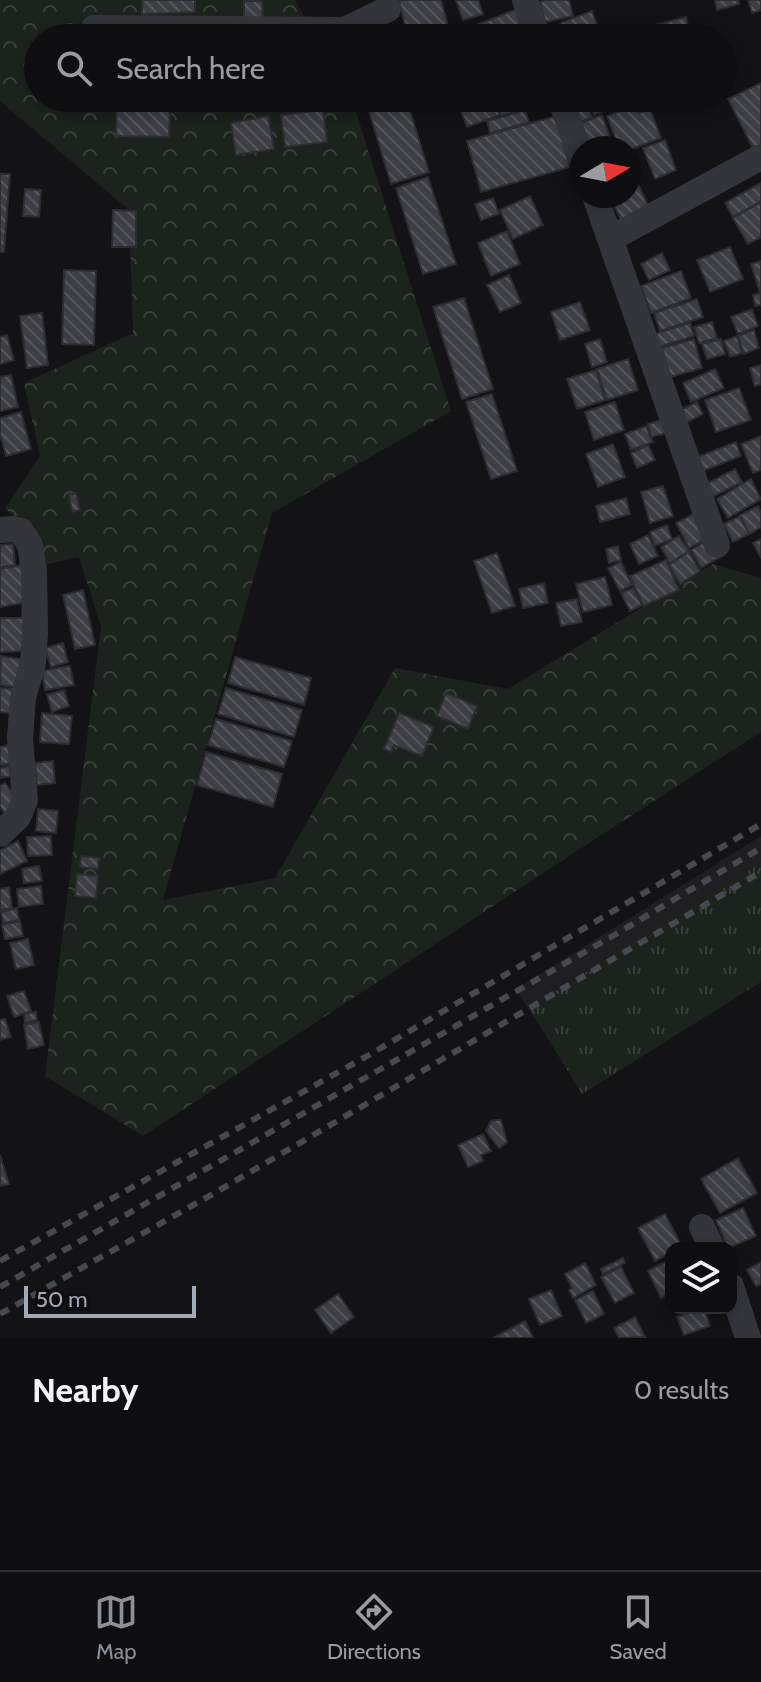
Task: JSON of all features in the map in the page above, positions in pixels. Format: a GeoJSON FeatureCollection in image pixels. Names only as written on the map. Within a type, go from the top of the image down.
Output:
{"type":"FeatureCollection","features":[{"type":"Feature","properties":{"kind":"street"},"geometry":{"type":"LineString","coordinates":[[525,0],[533,24]]}},
{"type":"Feature","properties":{"kind":"street"},"geometry":{"type":"LineString","coordinates":[[357,24],[388,9]]}},
{"type":"Feature","properties":{"kind":"street"},"geometry":{"type":"LineString","coordinates":[[565,112],[574,136]]}},
{"type":"Feature","properties":{"kind":"street"},"geometry":{"type":"LineString","coordinates":[[610,239],[761,157]]}},
{"type":"Feature","properties":{"kind":"street"},"geometry":{"type":"LineString","coordinates":[[599,208],[717,545]]}},
{"type":"Feature","properties":{"kind":"street"},"geometry":{"type":"LineString","coordinates":[[0,530],[21,531],[30,545],[34,570],[35,633],[33,663],[23,698],[20,738],[25,800],[18,817],[0,834]]}},
{"type":"Feature","properties":{"kind":"street"},"geometry":{"type":"LineString","coordinates":[[737,1304],[748,1338]]}},
{"type":"Feature","properties":{"kind":"shaded area"},"geometry":{"type":"Polygon","coordinates":[[[761,836],[761,876],[534,1018],[516,989],[761,836]]]}},
{"type":"Feature","properties":{"kind":"green space"},"geometry":{"type":"Polygon","coordinates":[[[0,0],[295,0],[308,24],[24,24],[24,112],[356,112],[451,411],[272,513],[163,900],[275,878],[395,668],[508,689],[713,564],[761,578],[761,732],[143,1136],[45,1076],[101,626],[79,557],[44,565],[32,534],[5,508],[40,456],[24,383],[133,333],[129,210],[0,101],[0,0]]]}},
{"type":"Feature","properties":{"kind":"green space"},"geometry":{"type":"Polygon","coordinates":[[[761,863],[761,982],[582,1094],[529,1008],[761,863]]]}},
{"type":"Feature","properties":{"kind":"building"},"geometry":{"type":"Polygon","coordinates":[[[142,0],[195,0],[195,12],[142,14],[142,0]]]}},
{"type":"Feature","properties":{"kind":"building"},"geometry":{"type":"Polygon","coordinates":[[[441,0],[447,24],[405,24],[399,1],[441,0]]]}},
{"type":"Feature","properties":{"kind":"building"},"geometry":{"type":"Polygon","coordinates":[[[456,0],[478,0],[483,14],[463,20],[456,0]]]}},
{"type":"Feature","properties":{"kind":"building"},"geometry":{"type":"Polygon","coordinates":[[[569,0],[573,16],[545,22],[540,2],[569,0]]]}},
{"type":"Feature","properties":{"kind":"building"},"geometry":{"type":"Polygon","coordinates":[[[715,0],[738,0],[739,4],[717,10],[715,0]]]}},
{"type":"Feature","properties":{"kind":"building"},"geometry":{"type":"Polygon","coordinates":[[[748,0],[761,0],[761,10],[752,13],[748,0]]]}},
{"type":"Feature","properties":{"kind":"building"},"geometry":{"type":"Polygon","coordinates":[[[244,1],[262,1],[263,20],[244,20],[244,1]]]}},
{"type":"Feature","properties":{"kind":"building"},"geometry":{"type":"Polygon","coordinates":[[[515,10],[520,24],[478,24],[515,10]]]}},
{"type":"Feature","properties":{"kind":"building"},"geometry":{"type":"Polygon","coordinates":[[[592,11],[596,24],[560,24],[592,11]]]}},
{"type":"Feature","properties":{"kind":"building"},"geometry":{"type":"Polygon","coordinates":[[[686,17],[688,24],[659,24],[686,17]]]}},
{"type":"Feature","properties":{"kind":"building"},"geometry":{"type":"Polygon","coordinates":[[[761,83],[761,151],[756,154],[735,112],[737,95],[761,83]]]}},
{"type":"Feature","properties":{"kind":"building"},"geometry":{"type":"Polygon","coordinates":[[[117,112],[170,112],[169,137],[116,136],[117,112]]]}},
{"type":"Feature","properties":{"kind":"building"},"geometry":{"type":"Polygon","coordinates":[[[323,112],[327,142],[285,147],[281,115],[323,112]]]}},
{"type":"Feature","properties":{"kind":"building"},"geometry":{"type":"Polygon","coordinates":[[[369,112],[410,112],[429,172],[391,184],[369,112]]]}},
{"type":"Feature","properties":{"kind":"building"},"geometry":{"type":"Polygon","coordinates":[[[461,112],[499,112],[500,115],[467,127],[461,112]]]}},
{"type":"Feature","properties":{"kind":"building"},"geometry":{"type":"Polygon","coordinates":[[[526,112],[529,122],[490,133],[487,121],[526,112]]]}},
{"type":"Feature","properties":{"kind":"building"},"geometry":{"type":"Polygon","coordinates":[[[576,112],[590,112],[592,117],[580,122],[576,112]]]}},
{"type":"Feature","properties":{"kind":"building"},"geometry":{"type":"Polygon","coordinates":[[[618,112],[651,112],[661,138],[641,146],[641,136],[614,136],[607,116],[618,112]]]}},
{"type":"Feature","properties":{"kind":"building"},"geometry":{"type":"Polygon","coordinates":[[[602,115],[610,136],[586,136],[581,123],[602,115]]]}},
{"type":"Feature","properties":{"kind":"building"},"geometry":{"type":"Polygon","coordinates":[[[268,116],[274,149],[236,155],[231,123],[268,116]]]}},
{"type":"Feature","properties":{"kind":"building"},"geometry":{"type":"Polygon","coordinates":[[[556,116],[569,167],[481,192],[467,141],[556,116]]]}},
{"type":"Feature","properties":{"kind":"building"},"geometry":{"type":"Polygon","coordinates":[[[665,140],[676,170],[655,179],[643,148],[665,140]]]}},
{"type":"Feature","properties":{"kind":"building"},"geometry":{"type":"Polygon","coordinates":[[[0,174],[10,174],[4,252],[0,252],[0,174]]]}},
{"type":"Feature","properties":{"kind":"building"},"geometry":{"type":"Polygon","coordinates":[[[428,177],[456,264],[423,274],[396,188],[428,177]]]}},
{"type":"Feature","properties":{"kind":"building"},"geometry":{"type":"Polygon","coordinates":[[[761,183],[761,201],[733,217],[725,203],[761,183]]]}},
{"type":"Feature","properties":{"kind":"building"},"geometry":{"type":"Polygon","coordinates":[[[25,189],[41,190],[39,217],[23,216],[25,189]]]}},
{"type":"Feature","properties":{"kind":"building"},"geometry":{"type":"Polygon","coordinates":[[[641,190],[651,212],[624,226],[615,208],[641,208],[641,190]]]}},
{"type":"Feature","properties":{"kind":"building"},"geometry":{"type":"Polygon","coordinates":[[[530,196],[543,225],[513,239],[500,210],[530,196]]]}},
{"type":"Feature","properties":{"kind":"building"},"geometry":{"type":"Polygon","coordinates":[[[493,198],[499,214],[481,220],[475,204],[493,198]]]}},
{"type":"Feature","properties":{"kind":"building"},"geometry":{"type":"Polygon","coordinates":[[[761,202],[761,237],[748,244],[733,218],[761,202]]]}},
{"type":"Feature","properties":{"kind":"building"},"geometry":{"type":"Polygon","coordinates":[[[113,210],[136,211],[136,247],[112,247],[113,210]]]}},
{"type":"Feature","properties":{"kind":"building"},"geometry":{"type":"Polygon","coordinates":[[[507,231],[520,264],[491,276],[478,243],[507,231]]]}},
{"type":"Feature","properties":{"kind":"building"},"geometry":{"type":"Polygon","coordinates":[[[730,247],[743,279],[710,292],[697,260],[730,247]]]}},
{"type":"Feature","properties":{"kind":"building"},"geometry":{"type":"Polygon","coordinates":[[[662,253],[670,270],[649,280],[641,264],[662,253]]]}},
{"type":"Feature","properties":{"kind":"building"},"geometry":{"type":"Polygon","coordinates":[[[761,261],[761,292],[760,293],[751,264],[761,261]]]}},
{"type":"Feature","properties":{"kind":"building"},"geometry":{"type":"Polygon","coordinates":[[[64,270],[96,271],[94,345],[62,344],[64,270]]]}},
{"type":"Feature","properties":{"kind":"building"},"geometry":{"type":"Polygon","coordinates":[[[681,271],[691,298],[651,313],[641,286],[681,271]]]}},
{"type":"Feature","properties":{"kind":"building"},"geometry":{"type":"Polygon","coordinates":[[[509,275],[521,303],[500,312],[487,285],[509,275]]]}},
{"type":"Feature","properties":{"kind":"building"},"geometry":{"type":"Polygon","coordinates":[[[761,293],[761,305],[755,306],[753,295],[761,293]]]}},
{"type":"Feature","properties":{"kind":"building"},"geometry":{"type":"Polygon","coordinates":[[[464,298],[493,389],[462,399],[433,307],[464,298]]]}},
{"type":"Feature","properties":{"kind":"building"},"geometry":{"type":"Polygon","coordinates":[[[697,299],[703,317],[660,331],[654,313],[697,299]]]}},
{"type":"Feature","properties":{"kind":"building"},"geometry":{"type":"Polygon","coordinates":[[[580,302],[590,330],[560,340],[551,312],[580,302]]]}},
{"type":"Feature","properties":{"kind":"building"},"geometry":{"type":"Polygon","coordinates":[[[752,309],[758,326],[738,334],[731,317],[752,309]]]}},
{"type":"Feature","properties":{"kind":"building"},"geometry":{"type":"Polygon","coordinates":[[[42,313],[48,365],[27,368],[20,316],[42,313]]]}},
{"type":"Feature","properties":{"kind":"building"},"geometry":{"type":"Polygon","coordinates":[[[712,322],[717,338],[699,343],[694,327],[712,322]]]}},
{"type":"Feature","properties":{"kind":"building"},"geometry":{"type":"Polygon","coordinates":[[[690,323],[694,336],[655,348],[651,335],[690,323]]]}},
{"type":"Feature","properties":{"kind":"building"},"geometry":{"type":"Polygon","coordinates":[[[754,330],[759,348],[744,354],[738,336],[754,330]]]}},
{"type":"Feature","properties":{"kind":"building"},"geometry":{"type":"Polygon","coordinates":[[[7,335],[14,360],[0,364],[0,337],[7,335]]]}},
{"type":"Feature","properties":{"kind":"building"},"geometry":{"type":"Polygon","coordinates":[[[737,336],[742,353],[730,357],[724,341],[737,336]]]}},
{"type":"Feature","properties":{"kind":"building"},"geometry":{"type":"Polygon","coordinates":[[[600,339],[607,362],[592,367],[585,344],[600,339]]]}},
{"type":"Feature","properties":{"kind":"building"},"geometry":{"type":"Polygon","coordinates":[[[694,339],[702,368],[670,377],[662,348],[694,339]]]}},
{"type":"Feature","properties":{"kind":"building"},"geometry":{"type":"Polygon","coordinates":[[[721,339],[725,354],[707,359],[702,344],[721,339]]]}},
{"type":"Feature","properties":{"kind":"building"},"geometry":{"type":"Polygon","coordinates":[[[628,359],[638,390],[607,400],[597,369],[628,359]]]}},
{"type":"Feature","properties":{"kind":"building"},"geometry":{"type":"Polygon","coordinates":[[[761,365],[761,384],[755,386],[750,368],[761,365]]]}},
{"type":"Feature","properties":{"kind":"building"},"geometry":{"type":"Polygon","coordinates":[[[715,369],[724,388],[691,402],[683,383],[715,369]]]}},
{"type":"Feature","properties":{"kind":"building"},"geometry":{"type":"Polygon","coordinates":[[[596,370],[605,400],[577,409],[567,379],[596,370]]]}},
{"type":"Feature","properties":{"kind":"building"},"geometry":{"type":"Polygon","coordinates":[[[11,375],[18,407],[0,411],[0,377],[11,375]]]}},
{"type":"Feature","properties":{"kind":"building"},"geometry":{"type":"Polygon","coordinates":[[[739,388],[751,420],[716,432],[705,400],[739,388]]]}},
{"type":"Feature","properties":{"kind":"building"},"geometry":{"type":"Polygon","coordinates":[[[492,394],[517,471],[491,479],[466,402],[492,394]]]}},
{"type":"Feature","properties":{"kind":"building"},"geometry":{"type":"Polygon","coordinates":[[[615,402],[624,430],[594,440],[585,412],[615,402]]]}},
{"type":"Feature","properties":{"kind":"building"},"geometry":{"type":"Polygon","coordinates":[[[697,402],[703,414],[682,425],[676,412],[697,402]]]}},
{"type":"Feature","properties":{"kind":"building"},"geometry":{"type":"Polygon","coordinates":[[[21,412],[31,449],[6,456],[0,434],[0,418],[21,412]]]}},
{"type":"Feature","properties":{"kind":"building"},"geometry":{"type":"Polygon","coordinates":[[[664,419],[667,433],[651,437],[648,424],[664,419]]]}},
{"type":"Feature","properties":{"kind":"building"},"geometry":{"type":"Polygon","coordinates":[[[646,426],[653,442],[631,450],[625,434],[646,426]]]}},
{"type":"Feature","properties":{"kind":"building"},"geometry":{"type":"Polygon","coordinates":[[[761,436],[761,470],[753,473],[741,444],[761,436]]]}},
{"type":"Feature","properties":{"kind":"building"},"geometry":{"type":"Polygon","coordinates":[[[736,442],[741,456],[695,474],[690,460],[736,442]]]}},
{"type":"Feature","properties":{"kind":"building"},"geometry":{"type":"Polygon","coordinates":[[[613,444],[625,477],[598,487],[586,454],[613,444]]]}},
{"type":"Feature","properties":{"kind":"building"},"geometry":{"type":"Polygon","coordinates":[[[648,445],[655,460],[637,468],[631,453],[648,445]]]}},
{"type":"Feature","properties":{"kind":"building"},"geometry":{"type":"Polygon","coordinates":[[[735,469],[742,482],[712,497],[706,484],[735,469]]]}},
{"type":"Feature","properties":{"kind":"building"},"geometry":{"type":"Polygon","coordinates":[[[751,479],[761,499],[728,518],[717,499],[751,479]]]}},
{"type":"Feature","properties":{"kind":"building"},"geometry":{"type":"Polygon","coordinates":[[[663,486],[673,516],[650,523],[641,492],[663,486]]]}},
{"type":"Feature","properties":{"kind":"building"},"geometry":{"type":"Polygon","coordinates":[[[76,493],[80,510],[72,512],[69,495],[76,493]]]}},
{"type":"Feature","properties":{"kind":"building"},"geometry":{"type":"Polygon","coordinates":[[[626,498],[630,514],[600,522],[596,506],[626,498]]]}},
{"type":"Feature","properties":{"kind":"building"},"geometry":{"type":"Polygon","coordinates":[[[758,506],[761,527],[749,534],[740,515],[758,506]]]}},
{"type":"Feature","properties":{"kind":"building"},"geometry":{"type":"Polygon","coordinates":[[[697,512],[710,537],[689,548],[676,523],[697,512]]]}},
{"type":"Feature","properties":{"kind":"building"},"geometry":{"type":"Polygon","coordinates":[[[740,516],[749,534],[733,542],[724,524],[740,516]]]}},
{"type":"Feature","properties":{"kind":"building"},"geometry":{"type":"Polygon","coordinates":[[[667,525],[672,539],[655,546],[650,532],[667,525]]]}},
{"type":"Feature","properties":{"kind":"building"},"geometry":{"type":"Polygon","coordinates":[[[648,535],[658,556],[639,564],[630,544],[648,535]]]}},
{"type":"Feature","properties":{"kind":"building"},"geometry":{"type":"Polygon","coordinates":[[[679,536],[689,551],[670,563],[661,547],[679,536]]]}},
{"type":"Feature","properties":{"kind":"building"},"geometry":{"type":"Polygon","coordinates":[[[711,538],[722,556],[701,568],[691,550],[711,538]]]}},
{"type":"Feature","properties":{"kind":"building"},"geometry":{"type":"Polygon","coordinates":[[[761,539],[761,558],[753,543],[761,539]]]}},
{"type":"Feature","properties":{"kind":"building"},"geometry":{"type":"Polygon","coordinates":[[[13,544],[15,565],[0,567],[0,545],[13,544]]]}},
{"type":"Feature","properties":{"kind":"building"},"geometry":{"type":"Polygon","coordinates":[[[618,546],[621,560],[609,563],[606,549],[618,546]]]}},
{"type":"Feature","properties":{"kind":"building"},"geometry":{"type":"Polygon","coordinates":[[[689,552],[700,571],[680,584],[669,565],[689,552]]]}},
{"type":"Feature","properties":{"kind":"building"},"geometry":{"type":"Polygon","coordinates":[[[497,553],[515,606],[492,613],[474,561],[497,553]]]}},
{"type":"Feature","properties":{"kind":"building"},"geometry":{"type":"Polygon","coordinates":[[[666,560],[679,590],[643,606],[630,576],[666,560]]]}},
{"type":"Feature","properties":{"kind":"building"},"geometry":{"type":"Polygon","coordinates":[[[621,562],[632,585],[620,591],[608,568],[621,562]]]}},
{"type":"Feature","properties":{"kind":"building"},"geometry":{"type":"Polygon","coordinates":[[[23,565],[29,602],[0,607],[0,569],[23,565]]]}},
{"type":"Feature","properties":{"kind":"building"},"geometry":{"type":"Polygon","coordinates":[[[605,577],[612,605],[583,612],[576,584],[605,577]]]}},
{"type":"Feature","properties":{"kind":"building"},"geometry":{"type":"Polygon","coordinates":[[[544,583],[548,603],[523,608],[519,589],[544,583]]]}},
{"type":"Feature","properties":{"kind":"building"},"geometry":{"type":"Polygon","coordinates":[[[633,588],[642,605],[630,611],[621,593],[633,588]]]}},
{"type":"Feature","properties":{"kind":"building"},"geometry":{"type":"Polygon","coordinates":[[[83,590],[95,645],[75,649],[63,595],[83,590]]]}},
{"type":"Feature","properties":{"kind":"building"},"geometry":{"type":"Polygon","coordinates":[[[577,599],[582,622],[561,626],[556,603],[577,599]]]}},
{"type":"Feature","properties":{"kind":"building"},"geometry":{"type":"Polygon","coordinates":[[[0,618],[28,618],[28,651],[0,652],[0,618]]]}},
{"type":"Feature","properties":{"kind":"building"},"geometry":{"type":"Polygon","coordinates":[[[63,643],[68,662],[51,667],[45,648],[63,643]]]}},
{"type":"Feature","properties":{"kind":"building"},"geometry":{"type":"Polygon","coordinates":[[[1,656],[26,660],[21,688],[0,685],[1,656]]]}},
{"type":"Feature","properties":{"kind":"building"},"geometry":{"type":"Polygon","coordinates":[[[235,657],[311,678],[304,705],[228,683],[235,657]]]}},
{"type":"Feature","properties":{"kind":"building"},"geometry":{"type":"Polygon","coordinates":[[[70,666],[74,685],[45,690],[42,671],[70,666]]]}},
{"type":"Feature","properties":{"kind":"building"},"geometry":{"type":"Polygon","coordinates":[[[0,688],[20,690],[18,714],[0,712],[0,688]]]}},
{"type":"Feature","properties":{"kind":"building"},"geometry":{"type":"Polygon","coordinates":[[[226,688],[302,710],[294,737],[218,714],[226,688]]]}},
{"type":"Feature","properties":{"kind":"building"},"geometry":{"type":"Polygon","coordinates":[[[64,690],[69,706],[52,712],[47,695],[64,690]]]}},
{"type":"Feature","properties":{"kind":"building"},"geometry":{"type":"Polygon","coordinates":[[[446,693],[477,706],[468,729],[437,716],[446,693]]]}},
{"type":"Feature","properties":{"kind":"building"},"geometry":{"type":"Polygon","coordinates":[[[42,713],[72,716],[69,744],[40,742],[42,713]]]}},
{"type":"Feature","properties":{"kind":"building"},"geometry":{"type":"Polygon","coordinates":[[[399,713],[434,727],[422,756],[394,745],[391,752],[384,749],[399,713]]]}},
{"type":"Feature","properties":{"kind":"building"},"geometry":{"type":"Polygon","coordinates":[[[216,719],[292,741],[284,767],[208,745],[216,719]]]}},
{"type":"Feature","properties":{"kind":"building"},"geometry":{"type":"Polygon","coordinates":[[[10,745],[14,763],[0,765],[0,747],[10,745]]]}},
{"type":"Feature","properties":{"kind":"building"},"geometry":{"type":"Polygon","coordinates":[[[206,752],[282,774],[273,807],[197,785],[206,752]]]}},
{"type":"Feature","properties":{"kind":"building"},"geometry":{"type":"Polygon","coordinates":[[[53,761],[55,783],[37,785],[35,763],[53,761]]]}},
{"type":"Feature","properties":{"kind":"building"},"geometry":{"type":"Polygon","coordinates":[[[9,766],[12,776],[0,778],[0,768],[9,766]]]}},
{"type":"Feature","properties":{"kind":"building"},"geometry":{"type":"Polygon","coordinates":[[[5,783],[20,804],[6,815],[0,807],[0,786],[5,783]]]}},
{"type":"Feature","properties":{"kind":"building"},"geometry":{"type":"Polygon","coordinates":[[[38,809],[58,811],[56,833],[36,831],[38,809]]]}},
{"type":"Feature","properties":{"kind":"building"},"geometry":{"type":"Polygon","coordinates":[[[51,836],[52,855],[28,856],[27,837],[51,836]]]}},
{"type":"Feature","properties":{"kind":"building"},"geometry":{"type":"Polygon","coordinates":[[[18,841],[27,861],[0,874],[0,850],[18,841]]]}},
{"type":"Feature","properties":{"kind":"building"},"geometry":{"type":"Polygon","coordinates":[[[81,856],[99,858],[98,869],[80,867],[81,856]]]}},
{"type":"Feature","properties":{"kind":"building"},"geometry":{"type":"Polygon","coordinates":[[[39,866],[42,881],[24,883],[22,869],[39,866]]]}},
{"type":"Feature","properties":{"kind":"building"},"geometry":{"type":"Polygon","coordinates":[[[77,874],[98,876],[96,898],[75,896],[77,874]]]}},
{"type":"Feature","properties":{"kind":"building"},"geometry":{"type":"Polygon","coordinates":[[[41,886],[43,904],[19,907],[17,889],[41,886]]]}},
{"type":"Feature","properties":{"kind":"building"},"geometry":{"type":"Polygon","coordinates":[[[9,887],[12,908],[0,910],[0,889],[9,887]]]}},
{"type":"Feature","properties":{"kind":"building"},"geometry":{"type":"Polygon","coordinates":[[[17,908],[19,920],[3,923],[1,912],[17,908]]]}},
{"type":"Feature","properties":{"kind":"building"},"geometry":{"type":"Polygon","coordinates":[[[20,921],[23,936],[5,939],[2,925],[20,921]]]}},
{"type":"Feature","properties":{"kind":"building"},"geometry":{"type":"Polygon","coordinates":[[[28,939],[34,965],[16,969],[10,943],[28,939]]]}},
{"type":"Feature","properties":{"kind":"building"},"geometry":{"type":"Polygon","coordinates":[[[24,991],[31,1011],[14,1017],[7,996],[24,991]]]}},
{"type":"Feature","properties":{"kind":"building"},"geometry":{"type":"Polygon","coordinates":[[[36,1012],[37,1020],[25,1023],[24,1014],[36,1012]]]}},
{"type":"Feature","properties":{"kind":"building"},"geometry":{"type":"Polygon","coordinates":[[[5,1019],[11,1037],[0,1040],[0,1020],[5,1019]]]}},
{"type":"Feature","properties":{"kind":"building"},"geometry":{"type":"Polygon","coordinates":[[[39,1022],[44,1045],[28,1049],[24,1025],[39,1022]]]}},
{"type":"Feature","properties":{"kind":"building"},"geometry":{"type":"Polygon","coordinates":[[[501,1120],[507,1142],[499,1148],[486,1131],[491,1121],[501,1120]]]}},
{"type":"Feature","properties":{"kind":"building"},"geometry":{"type":"Polygon","coordinates":[[[483,1134],[491,1151],[481,1155],[483,1161],[468,1167],[458,1145],[483,1134]]]}},
{"type":"Feature","properties":{"kind":"building"},"geometry":{"type":"Polygon","coordinates":[[[0,1155],[9,1184],[0,1186],[0,1155]]]}},
{"type":"Feature","properties":{"kind":"building"},"geometry":{"type":"Polygon","coordinates":[[[738,1158],[757,1193],[720,1213],[701,1179],[738,1158]]]}},
{"type":"Feature","properties":{"kind":"building"},"geometry":{"type":"Polygon","coordinates":[[[743,1208],[756,1236],[737,1244],[725,1242],[716,1220],[743,1208]]]}},
{"type":"Feature","properties":{"kind":"building"},"geometry":{"type":"Polygon","coordinates":[[[665,1214],[679,1242],[665,1242],[665,1255],[655,1261],[638,1228],[665,1214]]]}},
{"type":"Feature","properties":{"kind":"building"},"geometry":{"type":"Polygon","coordinates":[[[623,1258],[625,1263],[603,1274],[601,1269],[623,1258]]]}},
{"type":"Feature","properties":{"kind":"building"},"geometry":{"type":"Polygon","coordinates":[[[665,1262],[665,1296],[661,1298],[648,1271],[665,1262]]]}},
{"type":"Feature","properties":{"kind":"building"},"geometry":{"type":"Polygon","coordinates":[[[761,1262],[761,1284],[756,1286],[747,1270],[761,1262]]]}},
{"type":"Feature","properties":{"kind":"building"},"geometry":{"type":"Polygon","coordinates":[[[585,1263],[596,1285],[573,1298],[565,1274],[585,1263]]]}},
{"type":"Feature","properties":{"kind":"building"},"geometry":{"type":"Polygon","coordinates":[[[621,1267],[634,1293],[615,1303],[601,1277],[621,1267]]]}},
{"type":"Feature","properties":{"kind":"building"},"geometry":{"type":"Polygon","coordinates":[[[551,1290],[562,1316],[540,1325],[529,1299],[551,1290]]]}},
{"type":"Feature","properties":{"kind":"building"},"geometry":{"type":"Polygon","coordinates":[[[593,1291],[604,1314],[586,1323],[575,1300],[593,1291]]]}},
{"type":"Feature","properties":{"kind":"building"},"geometry":{"type":"Polygon","coordinates":[[[338,1294],[354,1317],[331,1333],[315,1310],[338,1294]]]}},
{"type":"Feature","properties":{"kind":"building"},"geometry":{"type":"Polygon","coordinates":[[[706,1314],[710,1326],[684,1335],[677,1317],[706,1314]]]}},
{"type":"Feature","properties":{"kind":"building"},"geometry":{"type":"Polygon","coordinates":[[[635,1317],[645,1337],[619,1338],[614,1328],[635,1317]]]}},
{"type":"Feature","properties":{"kind":"building"},"geometry":{"type":"Polygon","coordinates":[[[525,1321],[533,1338],[493,1338],[525,1321]]]}},
{"type":"Feature","properties":{"kind":"railway"},"geometry":{"type":"LineString","coordinates":[[0,1261],[369,1055],[761,824]]}},
{"type":"Feature","properties":{"kind":"railway"},"geometry":{"type":"LineString","coordinates":[[0,1287],[761,848]]}},
{"type":"Feature","properties":{"kind":"railway"},"geometry":{"type":"LineString","coordinates":[[0,1314],[218,1191],[761,872]]}}]}
